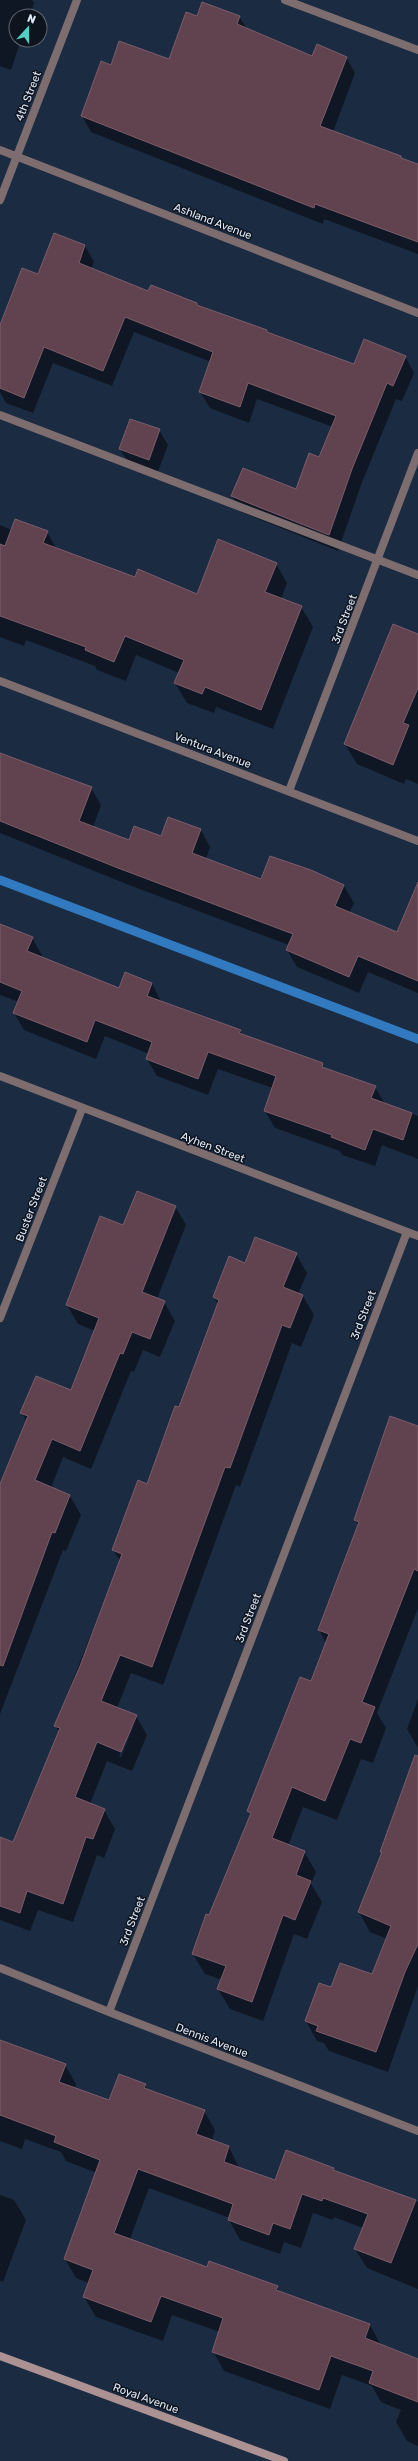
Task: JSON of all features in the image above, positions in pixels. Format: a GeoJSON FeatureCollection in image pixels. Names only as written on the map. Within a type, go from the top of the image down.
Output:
{"type":"FeatureCollection","features":[{"type":"Feature","properties":{"kind":"main road","name":"Royal Avenue"},"geometry":{"type":"LineString","coordinates":[[0,2356],[284,2461]]}},
{"type":"Feature","properties":{"kind":"street","name":"4th Street"},"geometry":{"type":"LineString","coordinates":[[0,200],[76,0]]}},
{"type":"Feature","properties":{"kind":"street"},"geometry":{"type":"LineString","coordinates":[[286,0],[418,50]]}},
{"type":"Feature","properties":{"kind":"street","name":"Ashland Avenue"},"geometry":{"type":"LineString","coordinates":[[0,150],[418,313]]}},
{"type":"Feature","properties":{"kind":"street"},"geometry":{"type":"LineString","coordinates":[[0,415],[418,575]]}},
{"type":"Feature","properties":{"kind":"street","name":"3rd Street"},"geometry":{"type":"LineString","coordinates":[[290,791],[418,453]]}},
{"type":"Feature","properties":{"kind":"street","name":"Ventura Avenue"},"geometry":{"type":"LineString","coordinates":[[0,681],[418,841]]}},
{"type":"Feature","properties":{"kind":"street","name":"Ayhen Street"},"geometry":{"type":"LineString","coordinates":[[0,1076],[82,1109],[418,1236]]}},
{"type":"Feature","properties":{"kind":"street","name":"Buster Street"},"geometry":{"type":"LineString","coordinates":[[0,1318],[82,1109]]}},
{"type":"Feature","properties":{"kind":"street","name":"3rd Street"},"geometry":{"type":"LineString","coordinates":[[109,2012],[407,1232]]}},
{"type":"Feature","properties":{"kind":"street","name":"Dennis Avenue"},"geometry":{"type":"LineString","coordinates":[[0,1968],[109,2012],[418,2131]]}},
{"type":"Feature","properties":{"kind":"building"},"geometry":{"type":"Polygon","coordinates":[[[202,2],[240,16],[237,24],[312,56],[317,44],[347,57],[320,126],[401,156],[401,158],[418,164],[418,242],[315,204],[314,208],[81,116],[101,61],[111,65],[119,41],[169,59],[186,12],[197,16],[202,2]]]}},
{"type":"Feature","properties":{"kind":"building"},"geometry":{"type":"Polygon","coordinates":[[[54,233],[85,245],[79,263],[148,291],[151,285],[197,303],[197,305],[267,330],[267,332],[354,364],[364,339],[406,356],[393,386],[387,383],[352,469],[329,535],[231,496],[243,468],[296,489],[309,453],[319,457],[336,416],[248,383],[240,407],[199,392],[213,352],[125,317],[103,371],[44,347],[24,398],[0,388],[0,325],[22,268],[38,274],[54,233]]]}},
{"type":"Feature","properties":{"kind":"building"},"geometry":{"type":"Polygon","coordinates":[[[130,419],[160,429],[149,460],[119,449],[130,419]]]}},
{"type":"Feature","properties":{"kind":"building"},"geometry":{"type":"Polygon","coordinates":[[[15,519],[48,531],[43,543],[135,577],[138,569],[197,594],[218,539],[277,563],[265,592],[302,606],[261,710],[205,687],[202,694],[174,683],[184,660],[125,636],[114,662],[85,650],[86,647],[0,616],[0,544],[5,546],[15,519]]]}},
{"type":"Feature","properties":{"kind":"building"},"geometry":{"type":"Polygon","coordinates":[[[393,624],[418,634],[418,688],[403,723],[409,725],[393,765],[344,744],[393,624]]]}},
{"type":"Feature","properties":{"kind":"building"},"geometry":{"type":"Polygon","coordinates":[[[0,753],[92,787],[79,821],[129,840],[134,826],[161,836],[168,817],[201,829],[192,853],[261,879],[270,856],[311,870],[344,885],[335,906],[397,932],[418,882],[418,981],[358,956],[349,977],[286,950],[293,934],[118,868],[0,821],[0,753]]]}},
{"type":"Feature","properties":{"kind":"building"},"geometry":{"type":"Polygon","coordinates":[[[0,924],[33,937],[27,951],[119,988],[125,972],[152,983],[147,996],[241,1030],[239,1033],[323,1063],[322,1067],[376,1086],[371,1098],[412,1113],[403,1140],[373,1129],[365,1150],[331,1137],[332,1135],[264,1111],[276,1076],[208,1052],[198,1079],[146,1059],[152,1042],[95,1020],[87,1042],[13,1013],[22,991],[0,982],[0,924]]]}},
{"type":"Feature","properties":{"kind":"building"},"geometry":{"type":"Polygon","coordinates":[[[137,1191],[176,1206],[142,1292],[165,1301],[150,1339],[132,1332],[123,1354],[120,1353],[80,1451],[52,1439],[35,1480],[70,1495],[55,1533],[52,1532],[3,1666],[0,1665],[0,1484],[28,1416],[20,1413],[36,1376],[71,1390],[99,1318],[66,1305],[100,1216],[123,1225],[137,1191]]]}},
{"type":"Feature","properties":{"kind":"building"},"geometry":{"type":"Polygon","coordinates":[[[255,1237],[297,1253],[283,1287],[303,1295],[290,1328],[282,1325],[230,1468],[225,1467],[152,1667],[120,1655],[101,1701],[137,1715],[121,1752],[97,1742],[75,1797],[105,1809],[93,1839],[86,1837],[63,1904],[27,1891],[20,1913],[0,1906],[0,1837],[13,1842],[60,1728],[54,1726],[80,1666],[122,1554],[112,1550],[138,1480],[147,1484],[175,1406],[179,1407],[219,1300],[213,1297],[229,1256],[245,1263],[255,1237]]]}},
{"type":"Feature","properties":{"kind":"building"},"geometry":{"type":"Polygon","coordinates":[[[390,1416],[418,1426],[418,1571],[414,1569],[362,1702],[375,1707],[361,1743],[350,1739],[325,1801],[292,1787],[272,1838],[305,1851],[296,1875],[311,1881],[295,1920],[283,1915],[252,2002],[217,1989],[226,1966],[192,1954],[206,1914],[209,1915],[251,1813],[247,1811],[300,1677],[311,1681],[329,1634],[318,1630],[359,1522],[354,1520],[390,1416]]]}},
{"type":"Feature","properties":{"kind":"building"},"geometry":{"type":"Polygon","coordinates":[[[415,1755],[418,1756],[418,1944],[405,1972],[376,2052],[316,2031],[318,2026],[305,2021],[319,1983],[331,1987],[340,1963],[372,1974],[391,1926],[358,1912],[382,1852],[380,1852],[415,1755]]]}},
{"type":"Feature","properties":{"kind":"building"},"geometry":{"type":"Polygon","coordinates":[[[0,2040],[66,2064],[59,2082],[109,2100],[119,2074],[146,2084],[144,2088],[205,2110],[196,2134],[229,2146],[224,2162],[275,2180],[286,2150],[334,2168],[333,2170],[416,2200],[391,2263],[354,2249],[368,2214],[323,2198],[322,2201],[302,2194],[290,2229],[273,2223],[269,2235],[228,2220],[233,2204],[138,2169],[114,2233],[207,2267],[209,2261],[278,2286],[276,2290],[370,2324],[365,2338],[418,2359],[418,2402],[369,2383],[373,2371],[331,2356],[319,2390],[212,2352],[223,2318],[161,2296],[151,2322],[83,2297],[93,2270],[64,2259],[100,2160],[54,2142],[56,2136],[0,2115],[0,2040]]]}},
{"type":"Feature","properties":{"kind":"waterway"},"geometry":{"type":"LineString","coordinates":[[0,880],[418,1039]]}}]}
